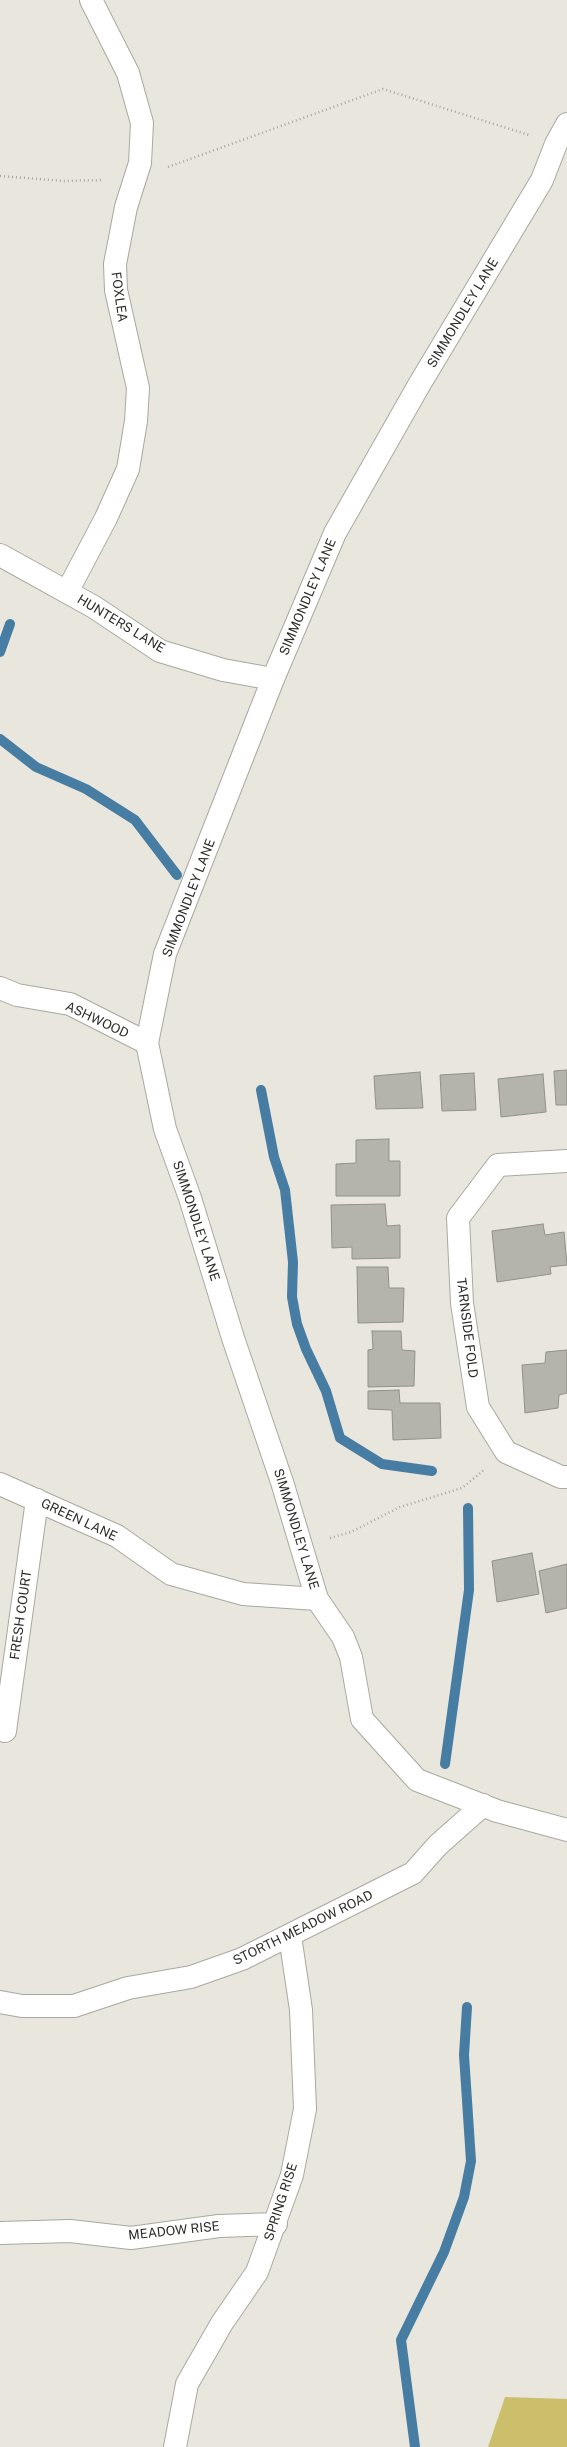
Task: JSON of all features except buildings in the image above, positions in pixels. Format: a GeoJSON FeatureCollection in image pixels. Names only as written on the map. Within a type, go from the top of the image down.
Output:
{"type":"FeatureCollection","features":[{"type":"Feature","properties":{"kind":"street","name":"FOXLEA"},"geometry":{"type":"LineString","coordinates":[[67,592],[106,518],[128,469],[138,388],[116,290],[115,264],[126,207],[140,164],[142,123],[128,73],[91,0]]}},
{"type":"Feature","properties":{"kind":"street","name":"SIMMONDLEY LANE"},"geometry":{"type":"LineString","coordinates":[[567,124],[561,146],[542,180],[419,385],[335,533],[273,679],[166,954],[147,1043],[166,1129],[190,1198],[233,1338],[282,1482],[317,1599],[343,1637],[352,1657],[362,1719],[417,1780],[497,1811],[567,1830]]}},
{"type":"Feature","properties":{"kind":"street","name":"HUNTERS LANE"},"geometry":{"type":"LineString","coordinates":[[0,555],[67,592],[160,651],[223,670],[273,679]]}},
{"type":"Feature","properties":{"kind":"street","name":"ASHWOOD"},"geometry":{"type":"LineString","coordinates":[[0,988],[17,995],[70,1004],[147,1043]]}},
{"type":"Feature","properties":{"kind":"street","name":"TARNSIDE FOLD"},"geometry":{"type":"LineString","coordinates":[[506,1452],[478,1407],[462,1303],[458,1218],[498,1165],[567,1161]]}},
{"type":"Feature","properties":{"kind":"street"},"geometry":{"type":"LineString","coordinates":[[506,1452],[561,1477],[567,1477]]}},
{"type":"Feature","properties":{"kind":"street","name":"GREEN LANE"},"geometry":{"type":"LineString","coordinates":[[0,1484],[117,1536],[171,1574],[244,1594],[317,1599]]}},
{"type":"Feature","properties":{"kind":"street","name":"FRESH COURT"},"geometry":{"type":"LineString","coordinates":[[5,1731],[37,1500]]}},
{"type":"Feature","properties":{"kind":"street","name":"STORTH MEADOW ROAD"},"geometry":{"type":"LineString","coordinates":[[0,2002],[22,2006],[74,2006],[128,1988],[191,1977],[242,1960],[413,1873],[438,1845],[483,1805]]}},
{"type":"Feature","properties":{"kind":"street","name":"SPRING RISE"},"geometry":{"type":"LineString","coordinates":[[175,2447],[187,2384],[222,2323],[257,2272],[276,2224],[292,2175],[305,2109],[301,2010],[290,1936]]}},
{"type":"Feature","properties":{"kind":"street","name":"MEADOW RISE"},"geometry":{"type":"LineString","coordinates":[[0,2233],[70,2231],[131,2238],[219,2226],[276,2224]]}},
{"type":"Feature","properties":{"kind":"path"},"geometry":{"type":"LineString","coordinates":[[0,176],[64,181],[135,179],[384,89],[561,146]]}},
{"type":"Feature","properties":{"kind":"path"},"geometry":{"type":"LineString","coordinates":[[301,1545],[352,1532],[400,1507],[462,1488],[506,1452]]}},
{"type":"Feature","properties":{"kind":"shaded area"},"geometry":{"type":"Polygon","coordinates":[[[505,2397],[567,2399],[567,2447],[488,2447],[505,2397]]]}},
{"type":"Feature","properties":{"kind":"waterway"},"geometry":{"type":"LineString","coordinates":[[0,652],[10,624]]}},
{"type":"Feature","properties":{"kind":"waterway"},"geometry":{"type":"LineString","coordinates":[[0,739],[36,767],[86,789],[135,820],[177,875]]}},
{"type":"Feature","properties":{"kind":"waterway"},"geometry":{"type":"LineString","coordinates":[[261,1090],[274,1157],[285,1190],[293,1262],[292,1297],[297,1324],[306,1349],[326,1391],[340,1438],[382,1464],[432,1471]]}},
{"type":"Feature","properties":{"kind":"waterway"},"geometry":{"type":"LineString","coordinates":[[445,1764],[469,1590],[468,1508]]}},
{"type":"Feature","properties":{"kind":"waterway"},"geometry":{"type":"LineString","coordinates":[[415,2447],[401,2340],[444,2252],[464,2197],[471,2161],[464,2055],[467,2007]]}}]}
